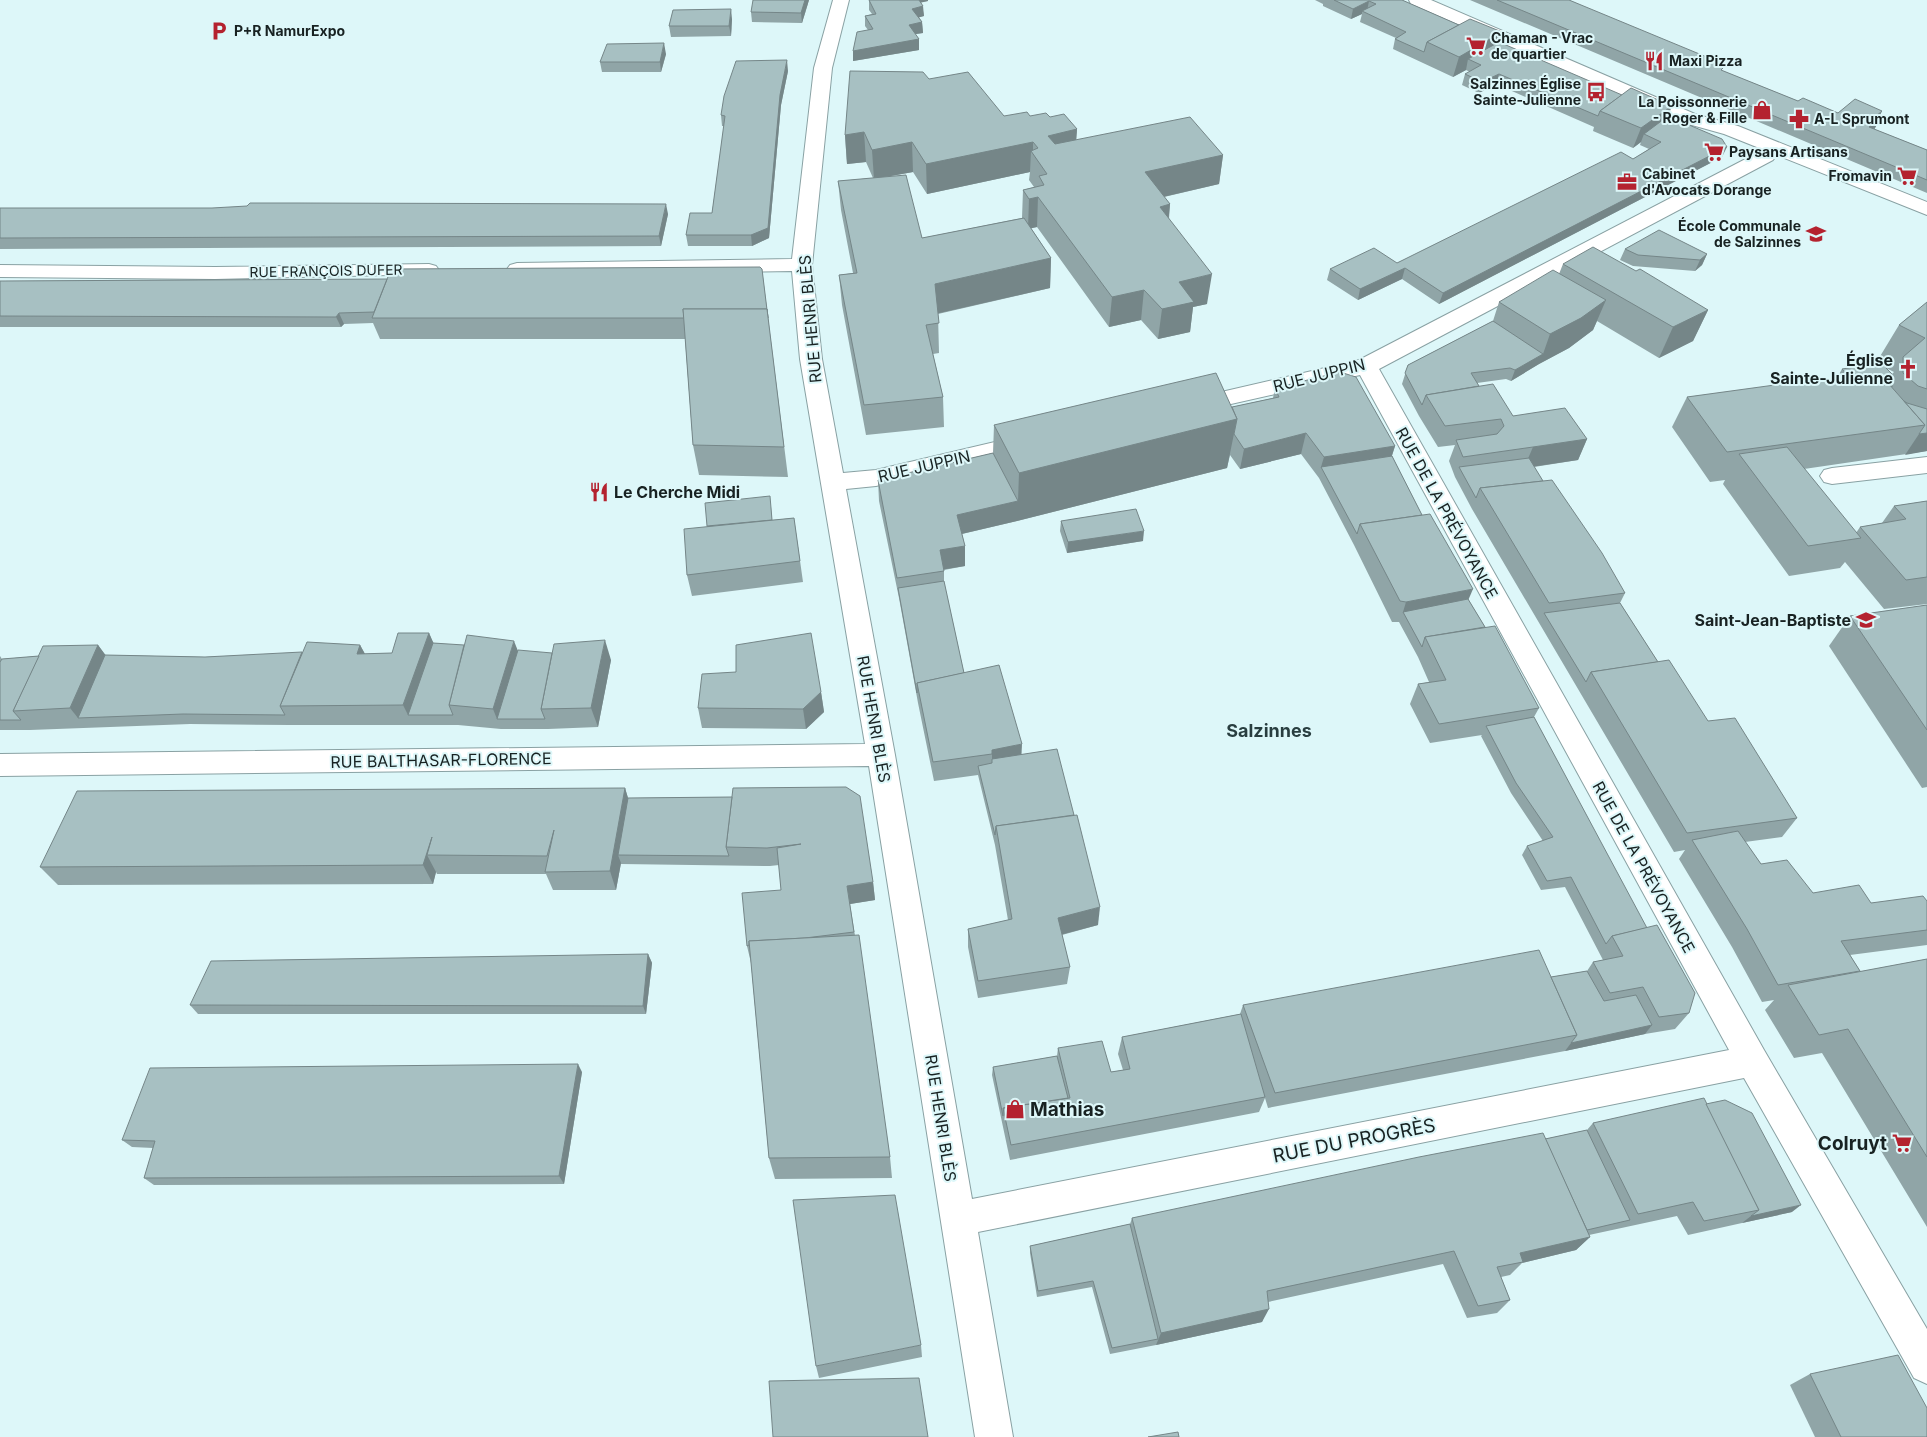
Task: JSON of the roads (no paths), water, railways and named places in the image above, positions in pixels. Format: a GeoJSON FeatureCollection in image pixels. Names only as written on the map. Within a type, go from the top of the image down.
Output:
{"type":"FeatureCollection","features":[{"type":"Feature","properties":{"kind":"street","name":"RUE HENRI BLÈS"},"geometry":{"type":"LineString","coordinates":[[841,0],[824,68],[802,265],[811,359],[881,755],[994,1437]]}},
{"type":"Feature","properties":{"kind":"street"},"geometry":{"type":"LineString","coordinates":[[1417,0],[1688,118],[1722,137],[1927,227]]}},
{"type":"Feature","properties":{"kind":"street"},"geometry":{"type":"LineString","coordinates":[[1688,118],[1731,130],[1927,209]]}},
{"type":"Feature","properties":{"kind":"street","name":"RUE JUPPIN"},"geometry":{"type":"LineString","coordinates":[[1174,410],[1366,366],[1766,156]]}},
{"type":"Feature","properties":{"kind":"street"},"geometry":{"type":"LineString","coordinates":[[494,269],[802,265]]}},
{"type":"Feature","properties":{"kind":"street","name":"RUE FRANÇOIS DUFER"},"geometry":{"type":"LineString","coordinates":[[0,270],[215,273],[444,270]]}},
{"type":"Feature","properties":{"kind":"street","name":"RUE DE LA PRÉVOYANCE"},"geometry":{"type":"LineString","coordinates":[[1366,366],[1752,1061],[1927,1365]]}},
{"type":"Feature","properties":{"kind":"street","name":"RUE JUPPIN"},"geometry":{"type":"LineString","coordinates":[[832,482],[876,478],[1049,438]]}},
{"type":"Feature","properties":{"kind":"street"},"geometry":{"type":"LineString","coordinates":[[1832,476],[1927,465]]}},
{"type":"Feature","properties":{"kind":"street","name":"RUE BALTHASAR-FLORENCE"},"geometry":{"type":"LineString","coordinates":[[0,765],[881,755]]}},
{"type":"Feature","properties":{"kind":"street","name":"RUE DU PROGRÈS"},"geometry":{"type":"LineString","coordinates":[[957,1219],[1752,1061]]}},
{"type":"Feature","properties":{"kind":"place","name":"P+R NamurExpo"},"geometry":{"type":"Point","coordinates":[219,31]}},
{"type":"Feature","properties":{"kind":"place","name":"Chaman - Vrac de quartier"},"geometry":{"type":"Point","coordinates":[1476,46]}},
{"type":"Feature","properties":{"kind":"place","name":"Maxi Pizza"},"geometry":{"type":"Point","coordinates":[1654,61]}},
{"type":"Feature","properties":{"kind":"place","name":"Salzinnes Église Sainte-Julienne"},"geometry":{"type":"Point","coordinates":[1596,92]}},
{"type":"Feature","properties":{"kind":"place","name":"La Poissonnerie - Roger & Fille"},"geometry":{"type":"Point","coordinates":[1762,110]}},
{"type":"Feature","properties":{"kind":"place","name":"A-L Sprumont"},"geometry":{"type":"Point","coordinates":[1799,119]}},
{"type":"Feature","properties":{"kind":"place","name":"Paysans Artisans"},"geometry":{"type":"Point","coordinates":[1714,152]}},
{"type":"Feature","properties":{"kind":"place","name":"Fromavin"},"geometry":{"type":"Point","coordinates":[1907,176]}},
{"type":"Feature","properties":{"kind":"place","name":"Cabinet d'Avocats Dorange"},"geometry":{"type":"Point","coordinates":[1627,182]}},
{"type":"Feature","properties":{"kind":"place","name":"École Communale de Salzinnes"},"geometry":{"type":"Point","coordinates":[1816,234]}},
{"type":"Feature","properties":{"kind":"place","name":"Église Sainte-Julienne"},"geometry":{"type":"Point","coordinates":[1908,369]}},
{"type":"Feature","properties":{"kind":"place","name":"Le Cherche Midi"},"geometry":{"type":"Point","coordinates":[599,492]}},
{"type":"Feature","properties":{"kind":"place","name":"Saint-Jean-Baptiste"},"geometry":{"type":"Point","coordinates":[1866,620]}},
{"type":"Feature","properties":{"kind":"place","name":"Mathias"},"geometry":{"type":"Point","coordinates":[1015,1109]}},
{"type":"Feature","properties":{"kind":"place","name":"Colruyt"},"geometry":{"type":"Point","coordinates":[1902,1143]}},
{"type":"Feature","properties":{"kind":"district","name":"Salzinnes"},"geometry":{"type":"Point","coordinates":[1269,731]}}]}
